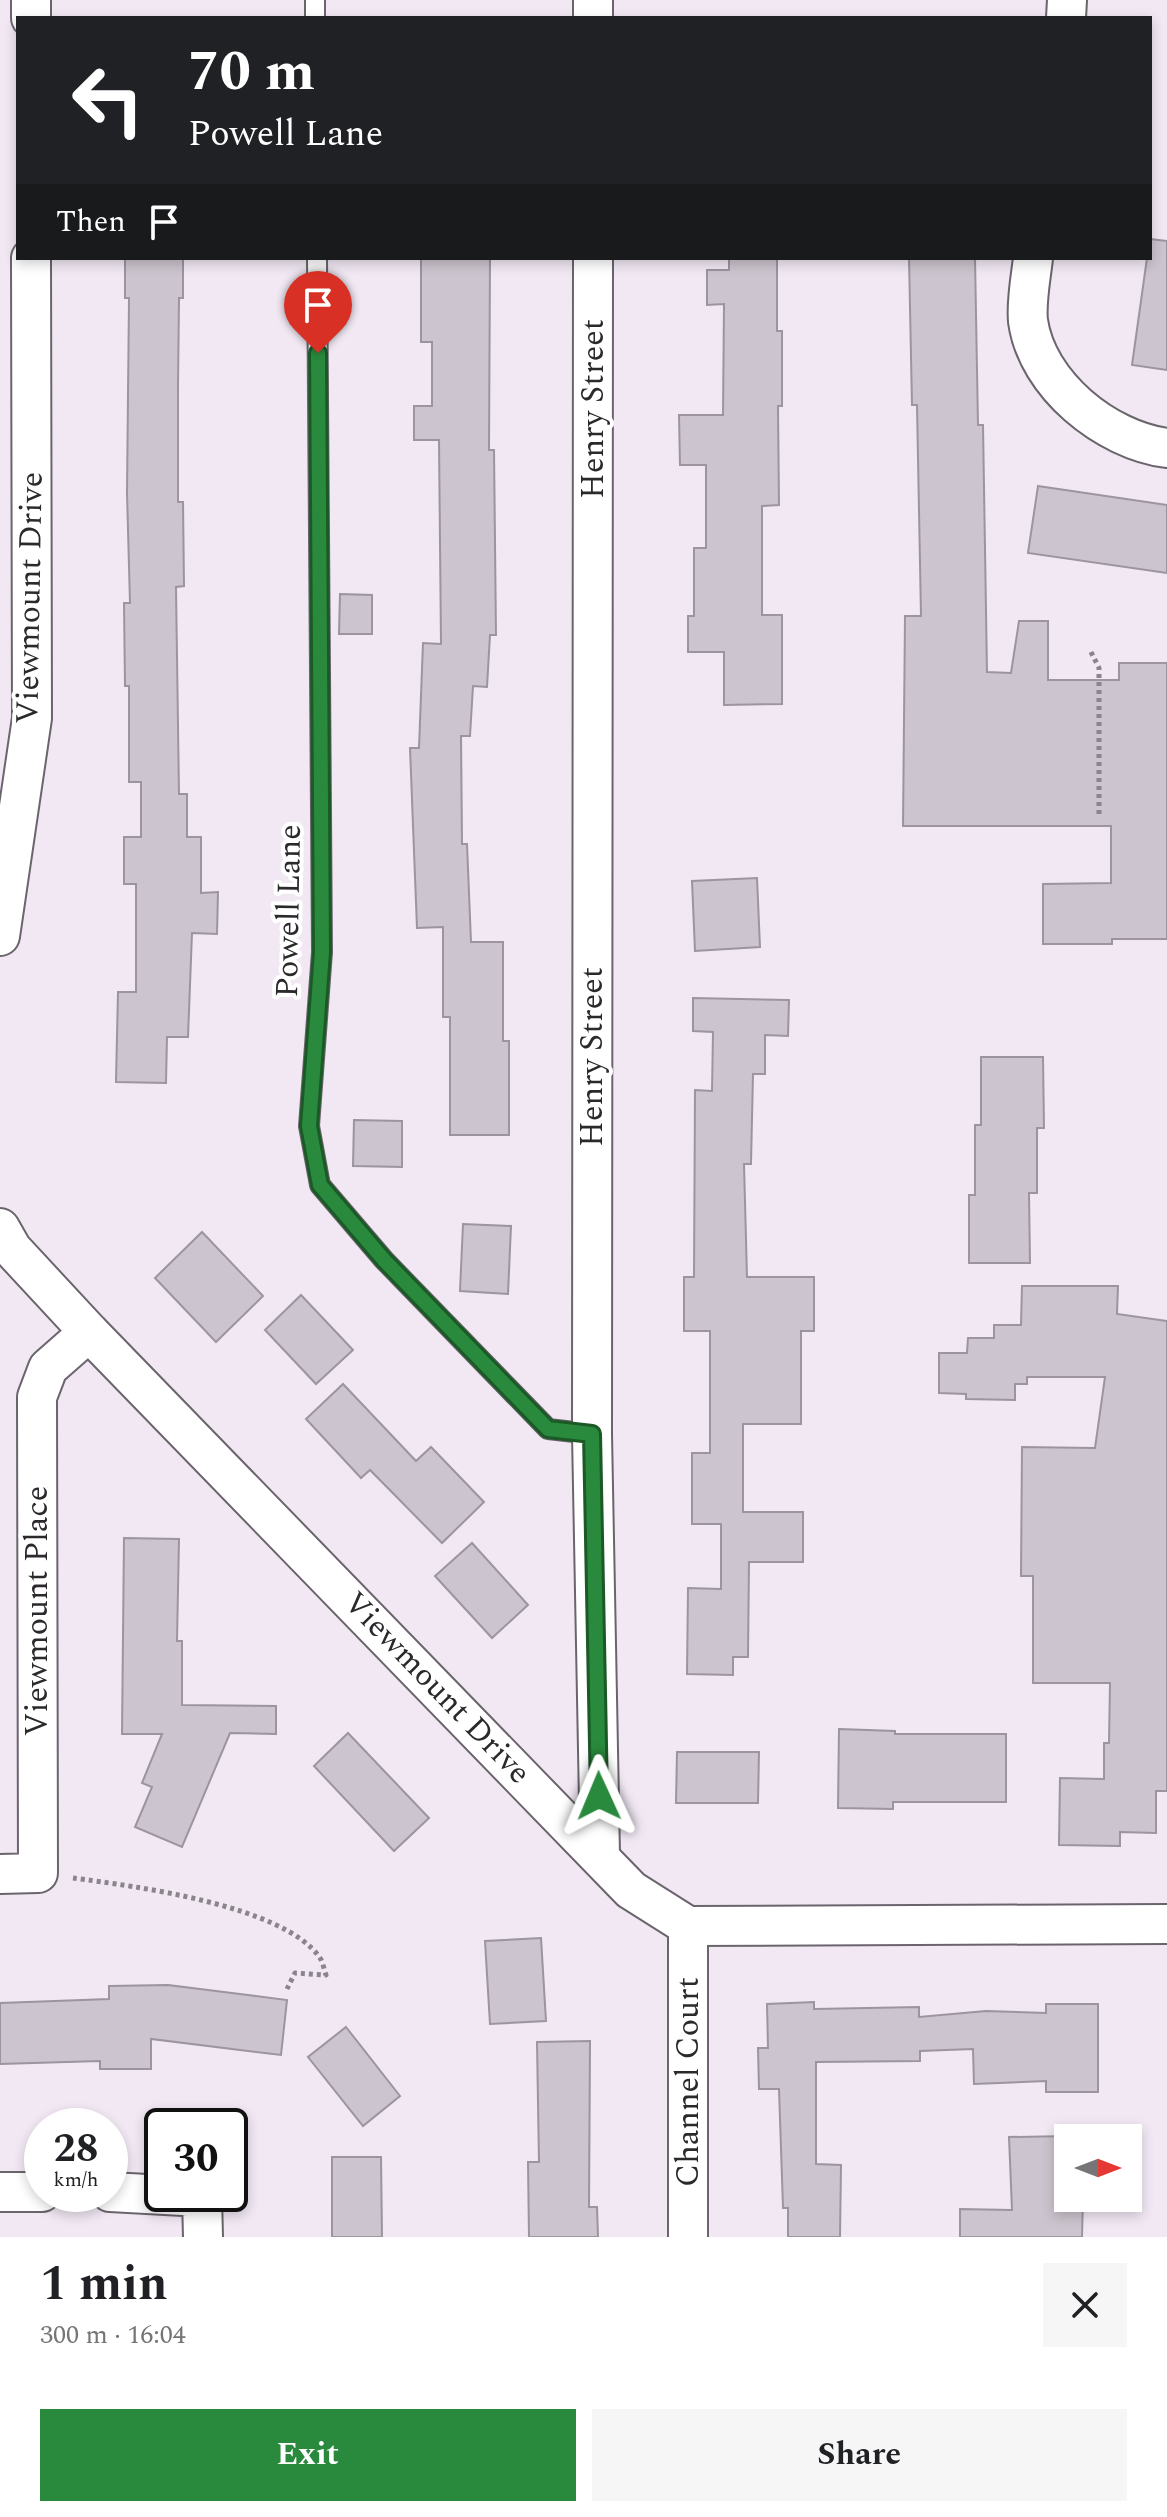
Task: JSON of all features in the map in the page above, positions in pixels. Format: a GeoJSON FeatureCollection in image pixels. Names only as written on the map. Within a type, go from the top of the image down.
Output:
{"type":"FeatureCollection","features":[{"type":"Feature","properties":{"kind":"street","name":"Viewmount Drive"},"geometry":{"type":"LineString","coordinates":[[0,936],[32,718],[31,260]]}},
{"type":"Feature","properties":{"kind":"street","name":"Henry Street"},"geometry":{"type":"LineString","coordinates":[[593,260],[592,1434],[600,1855]]}},
{"type":"Feature","properties":{"kind":"street"},"geometry":{"type":"LineString","coordinates":[[1033,260],[1028,320],[1040,354],[1067,398],[1102,424],[1143,445],[1167,448]]}},
{"type":"Feature","properties":{"kind":"street","name":"Viewmount Drive"},"geometry":{"type":"LineString","coordinates":[[0,1228],[12,1249],[89,1332],[631,1890],[688,1926]]}},
{"type":"Feature","properties":{"kind":"street","name":"Viewmount Place"},"geometry":{"type":"LineString","coordinates":[[38,1873],[37,1397],[48,1368],[89,1332]]}},
{"type":"Feature","properties":{"kind":"street"},"geometry":{"type":"LineString","coordinates":[[0,1874],[38,1873]]}},
{"type":"Feature","properties":{"kind":"street"},"geometry":{"type":"LineString","coordinates":[[688,1926],[1167,1924]]}},
{"type":"Feature","properties":{"kind":"street","name":"Channel Court"},"geometry":{"type":"LineString","coordinates":[[688,1926],[688,2237]]}},
{"type":"Feature","properties":{"kind":"street"},"geometry":{"type":"LineString","coordinates":[[0,2192],[24,2192]]}},
{"type":"Feature","properties":{"kind":"street"},"geometry":{"type":"LineString","coordinates":[[128,2193],[202,2197],[203,2237]]}},
{"type":"Feature","properties":{"kind":"lane","name":"Powell Lane"},"geometry":{"type":"LineString","coordinates":[[317,260],[322,952],[309,1126],[320,1185],[384,1260],[548,1429],[592,1434]]}},
{"type":"Feature","properties":{"kind":"path"},"geometry":{"type":"LineString","coordinates":[[1091,652],[1099,668],[1099,817]]}},
{"type":"Feature","properties":{"kind":"path"},"geometry":{"type":"LineString","coordinates":[[38,1873],[159,1890],[232,1908],[291,1933],[320,1958],[326,1975],[295,1973],[287,1989]]}},
{"type":"Feature","properties":{"kind":"building"},"geometry":{"type":"Polygon","coordinates":[[[1152,239],[1167,241],[1167,370],[1132,365],[1147,260],[1152,260],[1152,239]]]}},
{"type":"Feature","properties":{"kind":"building"},"geometry":{"type":"Polygon","coordinates":[[[125,260],[183,260],[183,298],[179,298],[178,502],[183,502],[184,586],[176,587],[179,794],[187,794],[187,837],[201,837],[201,893],[218,892],[217,934],[192,933],[188,1037],[167,1037],[166,1083],[116,1082],[118,992],[136,992],[136,884],[124,884],[124,837],[141,837],[141,782],[129,782],[129,686],[125,686],[124,603],[130,603],[127,493],[129,298],[125,298],[125,260]]]}},
{"type":"Feature","properties":{"kind":"building"},"geometry":{"type":"Polygon","coordinates":[[[421,260],[490,260],[489,450],[494,450],[496,635],[490,635],[487,687],[473,686],[470,736],[461,736],[462,844],[467,844],[471,942],[503,942],[503,1041],[509,1041],[509,1135],[450,1135],[450,1017],[443,1017],[443,927],[417,928],[410,748],[419,748],[423,643],[441,644],[439,440],[414,440],[414,406],[432,406],[432,342],[421,342],[421,260]]]}},
{"type":"Feature","properties":{"kind":"building"},"geometry":{"type":"Polygon","coordinates":[[[729,260],[777,260],[777,331],[782,331],[782,406],[778,406],[779,505],[762,506],[762,615],[782,615],[782,704],[724,705],[724,652],[688,652],[688,616],[694,616],[694,548],[706,548],[706,465],[680,465],[679,415],[723,415],[724,304],[707,305],[707,270],[729,270],[729,260]]]}},
{"type":"Feature","properties":{"kind":"building"},"geometry":{"type":"Polygon","coordinates":[[[909,260],[975,260],[978,425],[983,425],[987,672],[1011,673],[1019,621],[1048,621],[1048,680],[1119,680],[1119,663],[1167,663],[1167,939],[1112,939],[1112,944],[1043,944],[1043,884],[1111,883],[1111,826],[903,826],[905,616],[921,616],[917,405],[912,405],[909,260]]]}},
{"type":"Feature","properties":{"kind":"building"},"geometry":{"type":"Polygon","coordinates":[[[1038,486],[1167,505],[1167,573],[1028,553],[1038,486]]]}},
{"type":"Feature","properties":{"kind":"building"},"geometry":{"type":"Polygon","coordinates":[[[340,594],[372,595],[372,634],[339,634],[340,594]]]}},
{"type":"Feature","properties":{"kind":"building"},"geometry":{"type":"Polygon","coordinates":[[[757,878],[760,947],[695,951],[692,881],[757,878]]]}},
{"type":"Feature","properties":{"kind":"building"},"geometry":{"type":"Polygon","coordinates":[[[693,998],[789,1000],[788,1036],[765,1035],[765,1074],[753,1074],[751,1164],[744,1164],[747,1277],[814,1277],[814,1331],[801,1331],[801,1424],[743,1424],[743,1512],[803,1512],[803,1562],[749,1562],[748,1657],[733,1657],[733,1675],[687,1674],[688,1588],[721,1589],[721,1524],[692,1524],[692,1453],[710,1453],[710,1331],[684,1331],[684,1277],[694,1277],[695,1090],[712,1091],[713,1032],[693,1031],[693,998]]]}},
{"type":"Feature","properties":{"kind":"building"},"geometry":{"type":"Polygon","coordinates":[[[981,1057],[1043,1057],[1044,1128],[1037,1128],[1037,1193],[1029,1193],[1030,1263],[969,1263],[969,1195],[975,1195],[975,1125],[981,1125],[981,1057]]]}},
{"type":"Feature","properties":{"kind":"building"},"geometry":{"type":"Polygon","coordinates":[[[354,1120],[402,1121],[402,1167],[353,1166],[354,1120]]]}},
{"type":"Feature","properties":{"kind":"building"},"geometry":{"type":"Polygon","coordinates":[[[463,1224],[511,1226],[508,1294],[460,1291],[463,1224]]]}},
{"type":"Feature","properties":{"kind":"building"},"geometry":{"type":"Polygon","coordinates":[[[202,1232],[263,1296],[216,1342],[155,1278],[202,1232]]]}},
{"type":"Feature","properties":{"kind":"building"},"geometry":{"type":"Polygon","coordinates":[[[1022,1286],[1118,1286],[1117,1314],[1167,1321],[1167,1791],[1156,1791],[1156,1833],[1120,1832],[1120,1846],[1059,1845],[1060,1778],[1104,1779],[1104,1743],[1109,1743],[1110,1683],[1033,1683],[1033,1576],[1021,1576],[1022,1447],[1095,1448],[1105,1377],[1027,1377],[1027,1384],[1015,1384],[1015,1400],[966,1399],[966,1394],[939,1393],[939,1353],[967,1353],[968,1338],[994,1338],[994,1325],[1021,1325],[1022,1286]]]}},
{"type":"Feature","properties":{"kind":"building"},"geometry":{"type":"Polygon","coordinates":[[[301,1295],[353,1350],[316,1384],[265,1330],[301,1295]]]}},
{"type":"Feature","properties":{"kind":"building"},"geometry":{"type":"Polygon","coordinates":[[[343,1384],[416,1461],[431,1447],[484,1502],[442,1543],[370,1470],[361,1478],[306,1419],[343,1384]]]}},
{"type":"Feature","properties":{"kind":"building"},"geometry":{"type":"Polygon","coordinates":[[[124,1538],[179,1539],[177,1641],[182,1641],[182,1705],[276,1706],[276,1734],[230,1733],[182,1847],[135,1827],[152,1787],[142,1783],[162,1734],[122,1734],[124,1538]]]}},
{"type":"Feature","properties":{"kind":"building"},"geometry":{"type":"Polygon","coordinates":[[[472,1543],[528,1605],[492,1638],[435,1576],[472,1543]]]}},
{"type":"Feature","properties":{"kind":"building"},"geometry":{"type":"Polygon","coordinates":[[[839,1729],[895,1731],[895,1734],[1006,1734],[1006,1802],[893,1802],[893,1809],[838,1808],[839,1729]]]}},
{"type":"Feature","properties":{"kind":"building"},"geometry":{"type":"Polygon","coordinates":[[[348,1733],[429,1818],[394,1851],[314,1766],[348,1733]]]}},
{"type":"Feature","properties":{"kind":"building"},"geometry":{"type":"Polygon","coordinates":[[[677,1752],[759,1752],[758,1803],[676,1803],[677,1752]]]}},
{"type":"Feature","properties":{"kind":"building"},"geometry":{"type":"Polygon","coordinates":[[[541,1938],[546,2021],[490,2024],[485,1941],[541,1938]]]}},
{"type":"Feature","properties":{"kind":"building"},"geometry":{"type":"Polygon","coordinates":[[[168,1985],[287,2000],[281,2055],[151,2039],[151,2069],[100,2069],[100,2061],[0,2064],[0,2003],[109,1999],[109,1986],[168,1985]]]}},
{"type":"Feature","properties":{"kind":"building"},"geometry":{"type":"Polygon","coordinates":[[[814,2002],[814,2009],[919,2007],[919,2017],[986,2011],[1046,2013],[1046,2004],[1098,2004],[1098,2092],[1046,2092],[1046,2081],[974,2084],[973,2049],[920,2051],[920,2061],[816,2062],[816,2164],[841,2165],[840,2237],[788,2237],[788,2208],[783,2208],[779,2089],[759,2089],[758,2048],[768,2048],[767,2004],[814,2002]]]}},
{"type":"Feature","properties":{"kind":"building"},"geometry":{"type":"Polygon","coordinates":[[[346,2027],[400,2096],[363,2126],[308,2057],[346,2027]]]}},
{"type":"Feature","properties":{"kind":"building"},"geometry":{"type":"Polygon","coordinates":[[[590,2041],[589,2207],[597,2207],[598,2237],[529,2237],[528,2162],[539,2162],[537,2042],[590,2041]]]}},
{"type":"Feature","properties":{"kind":"building"},"geometry":{"type":"Polygon","coordinates":[[[1054,2136],[1054,2212],[1083,2212],[1082,2237],[960,2237],[960,2209],[1012,2210],[1009,2137],[1054,2136]]]}},
{"type":"Feature","properties":{"kind":"building"},"geometry":{"type":"Polygon","coordinates":[[[332,2157],[381,2157],[382,2237],[332,2237],[332,2157]]]}},
{"type":"Feature","properties":{"kind":"route"},"geometry":{"type":"LineString","coordinates":[[318,353],[322,952],[309,1126],[320,1185],[384,1260],[548,1429],[592,1434],[599,1796]]}}]}
